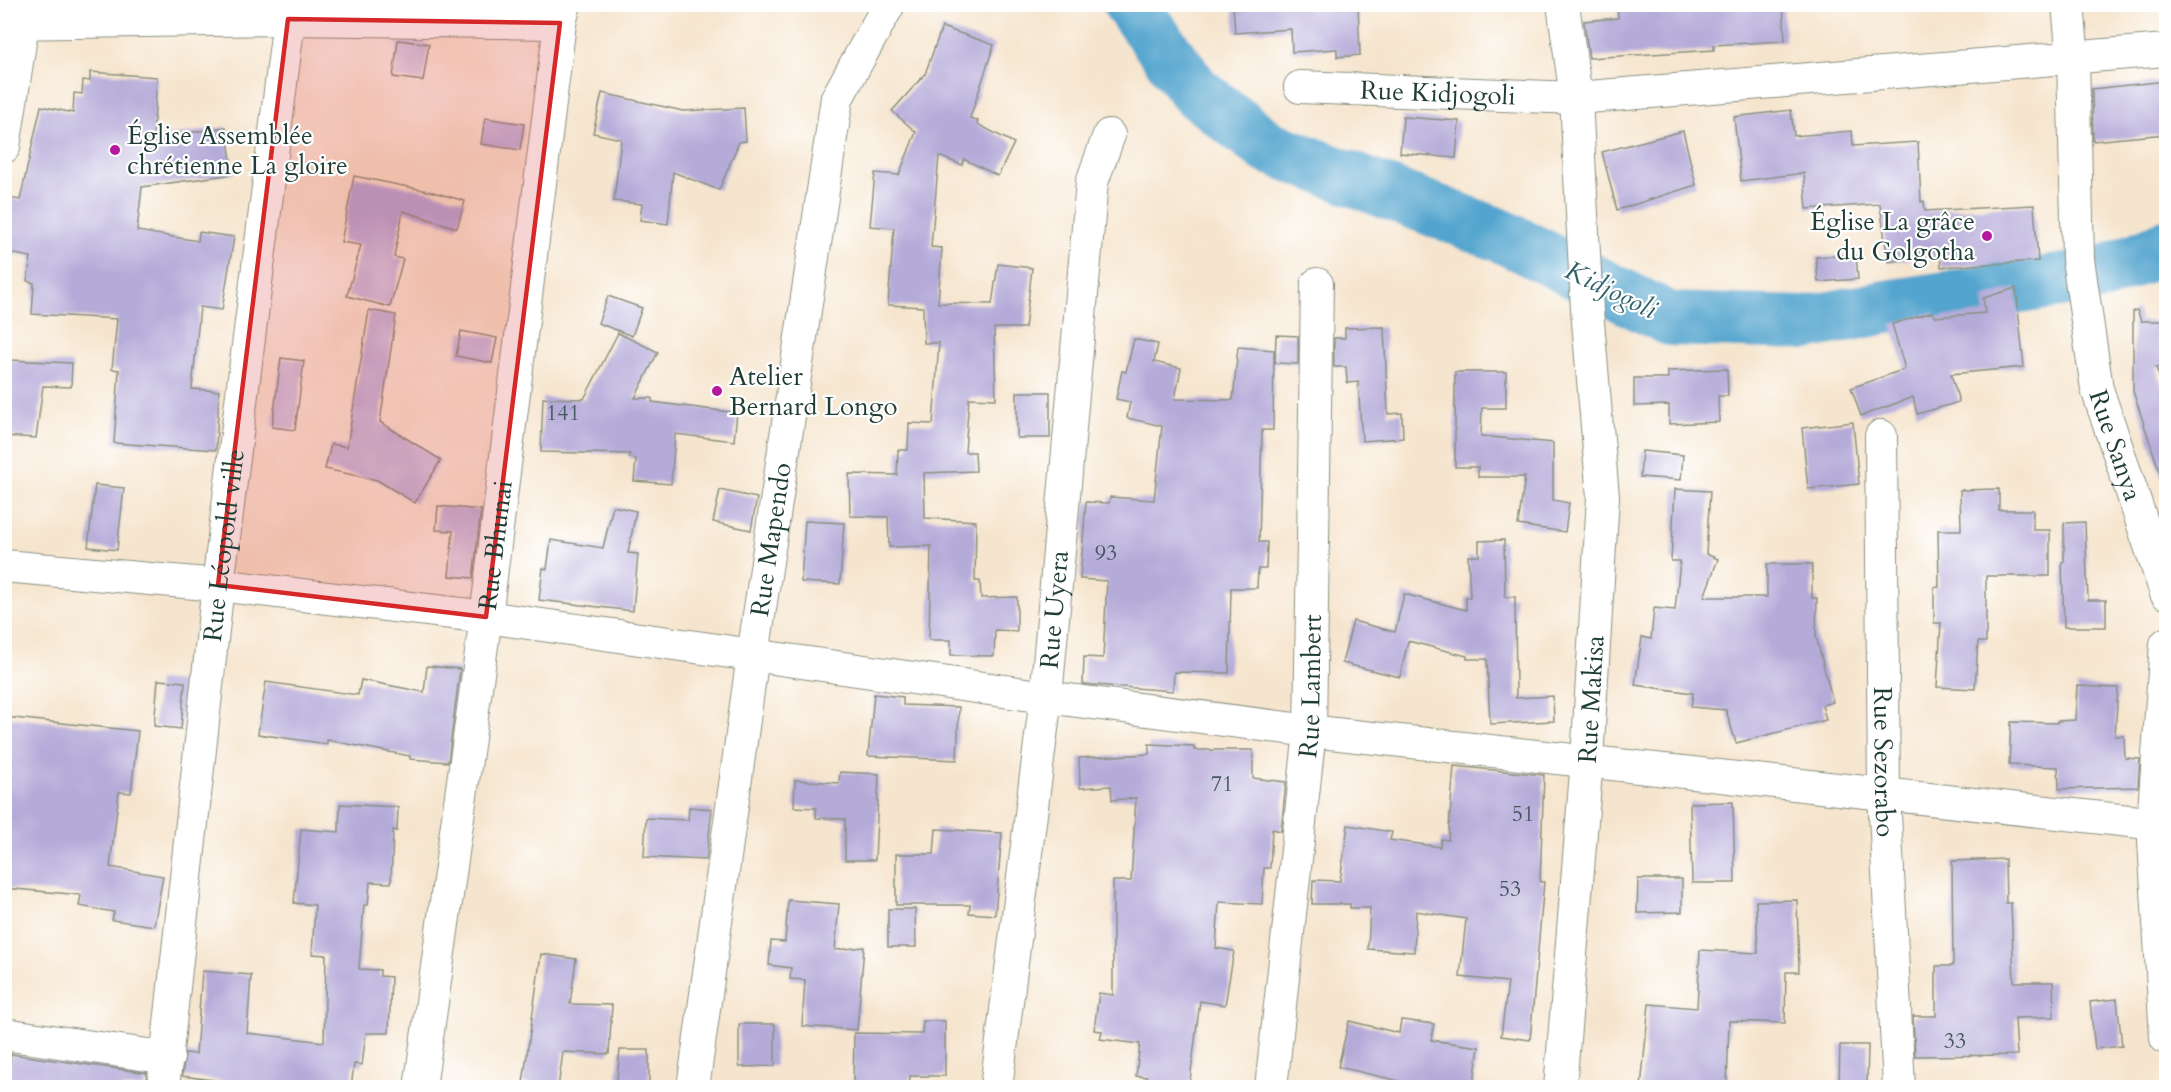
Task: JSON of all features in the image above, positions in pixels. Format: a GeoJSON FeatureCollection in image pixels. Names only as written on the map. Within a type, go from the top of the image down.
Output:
{"type":"FeatureCollection","features":[{"type":"Feature","properties":{"kind":"street","name":"Rue Mapendo"},"geometry":{"type":"LineString","coordinates":[[693,1088],[753,656],[837,98],[889,4]]}},
{"type":"Feature","properties":{"kind":"street","name":"Rue Makisa"},"geometry":{"type":"LineString","coordinates":[[1560,1088],[1587,760],[1603,497],[1587,310],[1576,98],[1563,4]]}},
{"type":"Feature","properties":{"kind":"street","name":"Rue Sanya"},"geometry":{"type":"LineString","coordinates":[[2068,4],[2073,60],[2078,259],[2097,389],[2166,593]]}},
{"type":"Feature","properties":{"kind":"street"},"geometry":{"type":"LineString","coordinates":[[4,147],[18,17],[290,12],[562,14]]}},
{"type":"Feature","properties":{"kind":"street","name":"Rue Léopold ville"},"geometry":{"type":"LineString","coordinates":[[166,1073],[218,585],[290,12]]}},
{"type":"Feature","properties":{"kind":"street","name":"Rue Bhunai"},"geometry":{"type":"LineString","coordinates":[[420,1088],[486,617],[562,14]]}},
{"type":"Feature","properties":{"kind":"street","name":"Rue Kidjogoli"},"geometry":{"type":"LineString","coordinates":[[1300,87],[1576,98],[2073,60],[2166,50]]}},
{"type":"Feature","properties":{"kind":"street","name":"Rue Uyera"},"geometry":{"type":"LineString","coordinates":[[996,1088],[1046,697],[1092,182],[1109,135]]}},
{"type":"Feature","properties":{"kind":"street","name":"Rue Lambert"},"geometry":{"type":"LineString","coordinates":[[1271,1088],[1310,731],[1317,284]]}},
{"type":"Feature","properties":{"kind":"street","name":"Rue Sezorabo"},"geometry":{"type":"LineString","coordinates":[[1881,436],[1884,794],[1899,1088]]}},
{"type":"Feature","properties":{"kind":"street"},"geometry":{"type":"LineString","coordinates":[[4,566],[218,585],[486,617],[1046,697],[1310,731],[2160,824]]}},
{"type":"Feature","properties":{"kind":"street"},"geometry":{"type":"LineString","coordinates":[[2166,644],[2160,824],[2166,1038]]}},
{"type":"Feature","properties":{"kind":"street"},"geometry":{"type":"LineString","coordinates":[[4,1034],[166,1073]]}},
{"type":"Feature","properties":{"kind":"highlighted area"},"geometry":{"type":"Polygon","coordinates":[[[288,19],[560,23],[486,617],[218,585],[288,19]]]}},
{"type":"Feature","properties":{"kind":"building"},"geometry":{"type":"Polygon","coordinates":[[[1233,4],[1358,4],[1360,55],[1337,57],[1337,49],[1292,52],[1291,29],[1235,33],[1233,4]]]}},
{"type":"Feature","properties":{"kind":"building"},"geometry":{"type":"Polygon","coordinates":[[[1617,4],[1669,4],[1669,8],[1783,4],[1785,41],[1714,45],[1714,50],[1589,58],[1584,21],[1618,18],[1617,4]]]}},
{"type":"Feature","properties":{"kind":"building"},"geometry":{"type":"Polygon","coordinates":[[[942,27],[994,45],[970,118],[1014,143],[998,176],[964,159],[962,165],[939,156],[931,247],[942,248],[938,303],[992,304],[998,264],[1032,268],[1025,328],[994,328],[996,399],[969,398],[965,452],[975,452],[976,471],[924,473],[925,518],[976,521],[975,581],[980,581],[981,598],[1017,597],[1017,631],[995,630],[994,656],[951,655],[951,640],[929,640],[931,546],[889,547],[888,517],[850,516],[849,474],[897,475],[898,450],[908,450],[909,423],[933,424],[939,343],[924,343],[923,307],[888,305],[894,228],[870,226],[875,173],[899,175],[916,132],[892,111],[925,74],[942,27]]]}},
{"type":"Feature","properties":{"kind":"building"},"geometry":{"type":"Polygon","coordinates":[[[398,40],[429,44],[423,81],[393,77],[398,40]]]}},
{"type":"Feature","properties":{"kind":"building"},"geometry":{"type":"Polygon","coordinates":[[[90,72],[157,77],[153,138],[226,127],[233,174],[142,187],[137,231],[198,241],[199,232],[234,237],[222,310],[200,307],[192,389],[219,391],[216,450],[114,443],[119,370],[112,369],[117,319],[32,314],[34,283],[27,281],[31,257],[4,252],[4,197],[20,200],[41,106],[73,113],[74,93],[82,94],[83,80],[90,81],[90,72]]]}},
{"type":"Feature","properties":{"kind":"building"},"geometry":{"type":"Polygon","coordinates":[[[2166,81],[2166,134],[2093,141],[2092,89],[2166,81]]]}},
{"type":"Feature","properties":{"kind":"building"},"geometry":{"type":"Polygon","coordinates":[[[602,93],[683,111],[744,108],[746,141],[739,142],[719,190],[673,172],[668,224],[640,220],[642,204],[614,201],[621,139],[593,133],[602,93]]]}},
{"type":"Feature","properties":{"kind":"building"},"geometry":{"type":"Polygon","coordinates":[[[1791,110],[1794,136],[1852,131],[1853,146],[1918,142],[1921,202],[1924,201],[1925,211],[2034,205],[2038,261],[1941,267],[1940,255],[1888,262],[1880,204],[1807,209],[1804,173],[1741,181],[1734,117],[1791,110]]]}},
{"type":"Feature","properties":{"kind":"building"},"geometry":{"type":"Polygon","coordinates":[[[1403,117],[1459,121],[1456,158],[1400,153],[1403,117]]]}},
{"type":"Feature","properties":{"kind":"building"},"geometry":{"type":"Polygon","coordinates":[[[485,118],[524,124],[520,150],[481,144],[485,118]]]}},
{"type":"Feature","properties":{"kind":"building"},"geometry":{"type":"Polygon","coordinates":[[[1683,131],[1696,185],[1617,210],[1602,152],[1683,131]]]}},
{"type":"Feature","properties":{"kind":"building"},"geometry":{"type":"Polygon","coordinates":[[[354,176],[465,201],[457,228],[403,211],[394,257],[403,259],[390,307],[347,296],[361,245],[341,242],[354,176]]]}},
{"type":"Feature","properties":{"kind":"building"},"geometry":{"type":"Polygon","coordinates":[[[1856,255],[1858,279],[1818,282],[1816,257],[1856,255]]]}},
{"type":"Feature","properties":{"kind":"building"},"geometry":{"type":"Polygon","coordinates":[[[2016,288],[2024,367],[1951,374],[1959,402],[1917,414],[1913,397],[1861,416],[1851,388],[1905,369],[1892,324],[1933,312],[1935,317],[1985,313],[1983,298],[2016,288]]]}},
{"type":"Feature","properties":{"kind":"building"},"geometry":{"type":"Polygon","coordinates":[[[608,296],[642,308],[632,336],[598,323],[608,296]]]}},
{"type":"Feature","properties":{"kind":"building"},"geometry":{"type":"Polygon","coordinates":[[[369,310],[396,315],[380,422],[441,460],[415,503],[377,480],[325,469],[331,444],[347,447],[369,310]]]}},
{"type":"Feature","properties":{"kind":"building"},"geometry":{"type":"Polygon","coordinates":[[[2137,310],[2141,321],[2166,321],[2166,367],[2156,367],[2166,398],[2166,478],[2162,479],[2133,391],[2133,311],[2137,310]]]}},
{"type":"Feature","properties":{"kind":"building"},"geometry":{"type":"Polygon","coordinates":[[[1384,327],[1388,414],[1402,413],[1403,438],[1362,441],[1358,382],[1347,383],[1346,367],[1334,367],[1334,338],[1345,338],[1345,328],[1384,327]]]}},
{"type":"Feature","properties":{"kind":"building"},"geometry":{"type":"Polygon","coordinates":[[[461,331],[497,338],[492,363],[456,356],[461,331]]]}},
{"type":"Feature","properties":{"kind":"building"},"geometry":{"type":"Polygon","coordinates":[[[618,333],[658,352],[635,398],[652,398],[652,402],[737,413],[734,441],[675,434],[671,484],[634,481],[636,459],[629,458],[630,454],[541,452],[543,398],[584,399],[618,333]]]}},
{"type":"Feature","properties":{"kind":"building"},"geometry":{"type":"Polygon","coordinates":[[[1276,335],[1298,336],[1298,364],[1275,363],[1276,335]]]}},
{"type":"Feature","properties":{"kind":"building"},"geometry":{"type":"Polygon","coordinates":[[[1134,339],[1158,344],[1154,362],[1181,368],[1175,399],[1233,400],[1238,347],[1274,350],[1273,430],[1262,430],[1259,542],[1267,542],[1266,569],[1258,569],[1257,588],[1231,588],[1229,673],[1174,672],[1173,691],[1083,684],[1084,657],[1103,658],[1107,581],[1080,579],[1086,502],[1109,503],[1110,497],[1154,500],[1162,426],[1127,418],[1130,402],[1116,399],[1122,371],[1126,372],[1134,339]]]}},
{"type":"Feature","properties":{"kind":"building"},"geometry":{"type":"Polygon","coordinates":[[[281,358],[304,361],[295,430],[272,427],[281,358]]]}},
{"type":"Feature","properties":{"kind":"building"},"geometry":{"type":"Polygon","coordinates":[[[9,360],[72,363],[71,387],[43,386],[36,438],[4,436],[4,368],[9,368],[9,360]]]}},
{"type":"Feature","properties":{"kind":"building"},"geometry":{"type":"Polygon","coordinates":[[[1727,369],[1728,396],[1718,396],[1719,422],[1669,424],[1669,405],[1634,406],[1634,378],[1668,378],[1668,371],[1727,369]]]}},
{"type":"Feature","properties":{"kind":"building"},"geometry":{"type":"Polygon","coordinates":[[[1455,372],[1506,372],[1506,408],[1482,408],[1481,436],[1553,443],[1553,500],[1569,503],[1565,532],[1518,525],[1525,477],[1478,477],[1478,467],[1455,467],[1455,372]]]}},
{"type":"Feature","properties":{"kind":"building"},"geometry":{"type":"Polygon","coordinates":[[[1017,392],[1050,392],[1050,438],[1017,438],[1017,392]]]}},
{"type":"Feature","properties":{"kind":"building"},"geometry":{"type":"Polygon","coordinates":[[[1853,422],[1859,484],[1808,489],[1802,428],[1853,422]]]}},
{"type":"Feature","properties":{"kind":"building"},"geometry":{"type":"Polygon","coordinates":[[[1642,451],[1683,455],[1681,480],[1640,477],[1642,451]]]}},
{"type":"Feature","properties":{"kind":"building"},"geometry":{"type":"Polygon","coordinates":[[[95,485],[124,488],[117,550],[88,547],[95,485]]]}},
{"type":"Feature","properties":{"kind":"building"},"geometry":{"type":"Polygon","coordinates":[[[1675,489],[1710,491],[1706,554],[1718,559],[1704,597],[1767,597],[1767,564],[1812,564],[1812,598],[1817,598],[1816,637],[1833,702],[1822,705],[1826,720],[1736,743],[1726,710],[1691,707],[1693,693],[1635,685],[1642,637],[1651,639],[1654,608],[1675,610],[1680,561],[1671,561],[1675,489]]]}},
{"type":"Feature","properties":{"kind":"building"},"geometry":{"type":"Polygon","coordinates":[[[1999,489],[1999,510],[2033,510],[2033,530],[2050,530],[2050,576],[1986,576],[1986,642],[1978,642],[1975,689],[1937,687],[1941,623],[1934,623],[1934,587],[1939,587],[1938,530],[1961,530],[1960,490],[1999,489]]]}},
{"type":"Feature","properties":{"kind":"building"},"geometry":{"type":"Polygon","coordinates":[[[720,490],[757,498],[751,530],[713,522],[720,490]]]}},
{"type":"Feature","properties":{"kind":"building"},"geometry":{"type":"Polygon","coordinates":[[[438,506],[481,510],[473,578],[449,576],[453,531],[436,530],[438,506]]]}},
{"type":"Feature","properties":{"kind":"building"},"geometry":{"type":"Polygon","coordinates":[[[613,506],[636,511],[628,553],[638,554],[633,611],[539,600],[543,568],[547,569],[551,540],[603,548],[613,506]]]}},
{"type":"Feature","properties":{"kind":"building"},"geometry":{"type":"Polygon","coordinates":[[[805,521],[844,523],[840,584],[801,582],[805,521]]]}},
{"type":"Feature","properties":{"kind":"building"},"geometry":{"type":"Polygon","coordinates":[[[2085,522],[2088,600],[2106,600],[2106,627],[2064,627],[2062,562],[2064,562],[2064,523],[2085,522]]]}},
{"type":"Feature","properties":{"kind":"building"},"geometry":{"type":"Polygon","coordinates":[[[1504,540],[1505,597],[1515,597],[1516,698],[1553,696],[1554,721],[1490,724],[1487,659],[1467,659],[1467,656],[1408,641],[1400,677],[1342,663],[1353,621],[1395,632],[1404,594],[1466,610],[1466,597],[1470,597],[1468,556],[1479,556],[1479,541],[1504,540]]]}},
{"type":"Feature","properties":{"kind":"building"},"geometry":{"type":"Polygon","coordinates":[[[427,666],[460,669],[448,762],[410,759],[410,756],[327,740],[327,744],[258,734],[266,682],[358,695],[361,680],[424,692],[427,666]]]}},
{"type":"Feature","properties":{"kind":"building"},"geometry":{"type":"Polygon","coordinates":[[[158,680],[185,682],[181,729],[154,726],[158,680]]]}},
{"type":"Feature","properties":{"kind":"building"},"geometry":{"type":"Polygon","coordinates":[[[2077,686],[2118,688],[2115,736],[2124,736],[2125,758],[2140,759],[2138,787],[2059,789],[2058,767],[2009,765],[2011,722],[2057,723],[2057,721],[2075,720],[2077,686]]]}},
{"type":"Feature","properties":{"kind":"building"},"geometry":{"type":"Polygon","coordinates":[[[874,694],[903,697],[903,705],[959,707],[957,760],[868,756],[874,694]]]}},
{"type":"Feature","properties":{"kind":"building"},"geometry":{"type":"Polygon","coordinates":[[[4,717],[138,731],[131,793],[119,792],[110,867],[163,876],[154,926],[112,920],[114,912],[79,906],[81,895],[4,888],[4,717]]]}},
{"type":"Feature","properties":{"kind":"building"},"geometry":{"type":"Polygon","coordinates":[[[1149,744],[1194,746],[1194,750],[1253,750],[1253,778],[1286,782],[1281,831],[1272,829],[1270,868],[1264,868],[1262,904],[1219,902],[1216,948],[1234,951],[1225,1005],[1200,1001],[1189,1088],[1146,1088],[1147,1077],[1136,1076],[1140,1044],[1100,1039],[1102,1031],[1094,1030],[1099,993],[1113,995],[1113,881],[1131,881],[1136,798],[1112,800],[1111,786],[1080,788],[1079,758],[1149,754],[1149,744]]]}},
{"type":"Feature","properties":{"kind":"building"},"geometry":{"type":"Polygon","coordinates":[[[1454,766],[1544,775],[1540,882],[1544,882],[1530,1040],[1501,1036],[1508,982],[1460,977],[1466,919],[1416,911],[1414,952],[1368,949],[1370,908],[1350,908],[1350,904],[1312,904],[1313,880],[1340,881],[1348,825],[1392,832],[1390,840],[1440,847],[1441,839],[1448,840],[1454,766]]]}},
{"type":"Feature","properties":{"kind":"building"},"geometry":{"type":"Polygon","coordinates":[[[840,772],[879,774],[875,860],[845,860],[845,819],[816,818],[816,808],[794,807],[795,780],[839,783],[840,772]]]}},
{"type":"Feature","properties":{"kind":"building"},"geometry":{"type":"Polygon","coordinates":[[[1733,802],[1735,883],[1692,883],[1690,803],[1733,802]]]}},
{"type":"Feature","properties":{"kind":"building"},"geometry":{"type":"Polygon","coordinates":[[[340,804],[398,807],[397,831],[393,830],[391,883],[370,882],[368,905],[364,905],[359,969],[380,970],[380,976],[391,977],[389,1033],[366,1033],[362,1065],[354,1064],[351,1088],[279,1088],[182,1076],[185,1053],[196,1054],[202,971],[251,975],[247,1033],[324,1042],[326,955],[312,954],[315,905],[294,903],[301,829],[339,832],[340,804]]]}},
{"type":"Feature","properties":{"kind":"building"},"geometry":{"type":"Polygon","coordinates":[[[689,807],[712,809],[706,860],[644,857],[646,818],[688,820],[689,807]]]}},
{"type":"Feature","properties":{"kind":"building"},"geometry":{"type":"Polygon","coordinates":[[[936,829],[1002,833],[995,915],[969,913],[970,905],[896,905],[896,854],[934,854],[936,829]]]}},
{"type":"Feature","properties":{"kind":"building"},"geometry":{"type":"Polygon","coordinates":[[[2005,859],[2006,903],[2011,903],[2014,982],[2053,982],[2054,1017],[2015,1018],[2017,1055],[1915,1056],[1913,1016],[1936,1016],[1936,966],[1953,966],[1952,861],[2005,859]]]}},
{"type":"Feature","properties":{"kind":"building"},"geometry":{"type":"Polygon","coordinates":[[[1638,879],[1682,879],[1682,912],[1637,913],[1638,879]]]}},
{"type":"Feature","properties":{"kind":"building"},"geometry":{"type":"Polygon","coordinates":[[[788,900],[839,904],[835,950],[864,947],[857,1030],[802,1026],[805,980],[790,979],[791,968],[769,965],[771,941],[785,942],[788,900]]]}},
{"type":"Feature","properties":{"kind":"building"},"geometry":{"type":"Polygon","coordinates":[[[1797,900],[1799,972],[1786,972],[1785,1023],[1729,1021],[1727,1088],[1641,1088],[1649,1004],[1697,1008],[1700,950],[1758,953],[1756,901],[1797,900]]]}},
{"type":"Feature","properties":{"kind":"building"},"geometry":{"type":"Polygon","coordinates":[[[888,909],[915,909],[916,947],[888,947],[888,909]]]}},
{"type":"Feature","properties":{"kind":"building"},"geometry":{"type":"Polygon","coordinates":[[[541,954],[576,959],[570,1004],[612,1005],[609,1054],[563,1052],[558,1088],[523,1083],[541,954]]]}},
{"type":"Feature","properties":{"kind":"building"},"geometry":{"type":"Polygon","coordinates":[[[2117,999],[2122,1046],[2095,1049],[2090,1002],[2117,999]]]}},
{"type":"Feature","properties":{"kind":"building"},"geometry":{"type":"Polygon","coordinates":[[[1401,1020],[1434,1024],[1431,1040],[1479,1047],[1473,1088],[1412,1088],[1413,1084],[1338,1067],[1349,1021],[1399,1033],[1401,1020]]]}},
{"type":"Feature","properties":{"kind":"building"},"geometry":{"type":"Polygon","coordinates":[[[923,1021],[945,1021],[945,1076],[910,1076],[909,1088],[853,1088],[854,1033],[922,1034],[923,1021]]]}},
{"type":"Feature","properties":{"kind":"building"},"geometry":{"type":"Polygon","coordinates":[[[739,1024],[775,1024],[775,1066],[739,1067],[739,1024]]]}},
{"type":"Feature","properties":{"kind":"building"},"geometry":{"type":"Polygon","coordinates":[[[1840,1045],[1868,1045],[1867,1084],[1839,1083],[1840,1045]]]}},
{"type":"Feature","properties":{"kind":"building"},"geometry":{"type":"Polygon","coordinates":[[[620,1050],[649,1050],[649,1088],[616,1088],[620,1050]]]}},
{"type":"Feature","properties":{"kind":"building"},"geometry":{"type":"Polygon","coordinates":[[[11,1054],[147,1073],[145,1088],[7,1088],[11,1054]]]}},
{"type":"Feature","properties":{"kind":"waterway","name":"Kidjogoli"},"geometry":{"type":"LineString","coordinates":[[1130,4],[1195,91],[1268,147],[1502,236],[1670,319],[1806,323],[1886,307],[2099,275],[2166,247]]}},
{"type":"Feature","properties":{"kind":"place","name":"Église Assemblée chrétienne La gloire"},"geometry":{"type":"Point","coordinates":[115,150]}},
{"type":"Feature","properties":{"kind":"place","name":"Église La grâce du Golgotha"},"geometry":{"type":"Point","coordinates":[1987,236]}},
{"type":"Feature","properties":{"kind":"place","name":"Atelier Bernard Longo"},"geometry":{"type":"Point","coordinates":[717,391]}}]}
